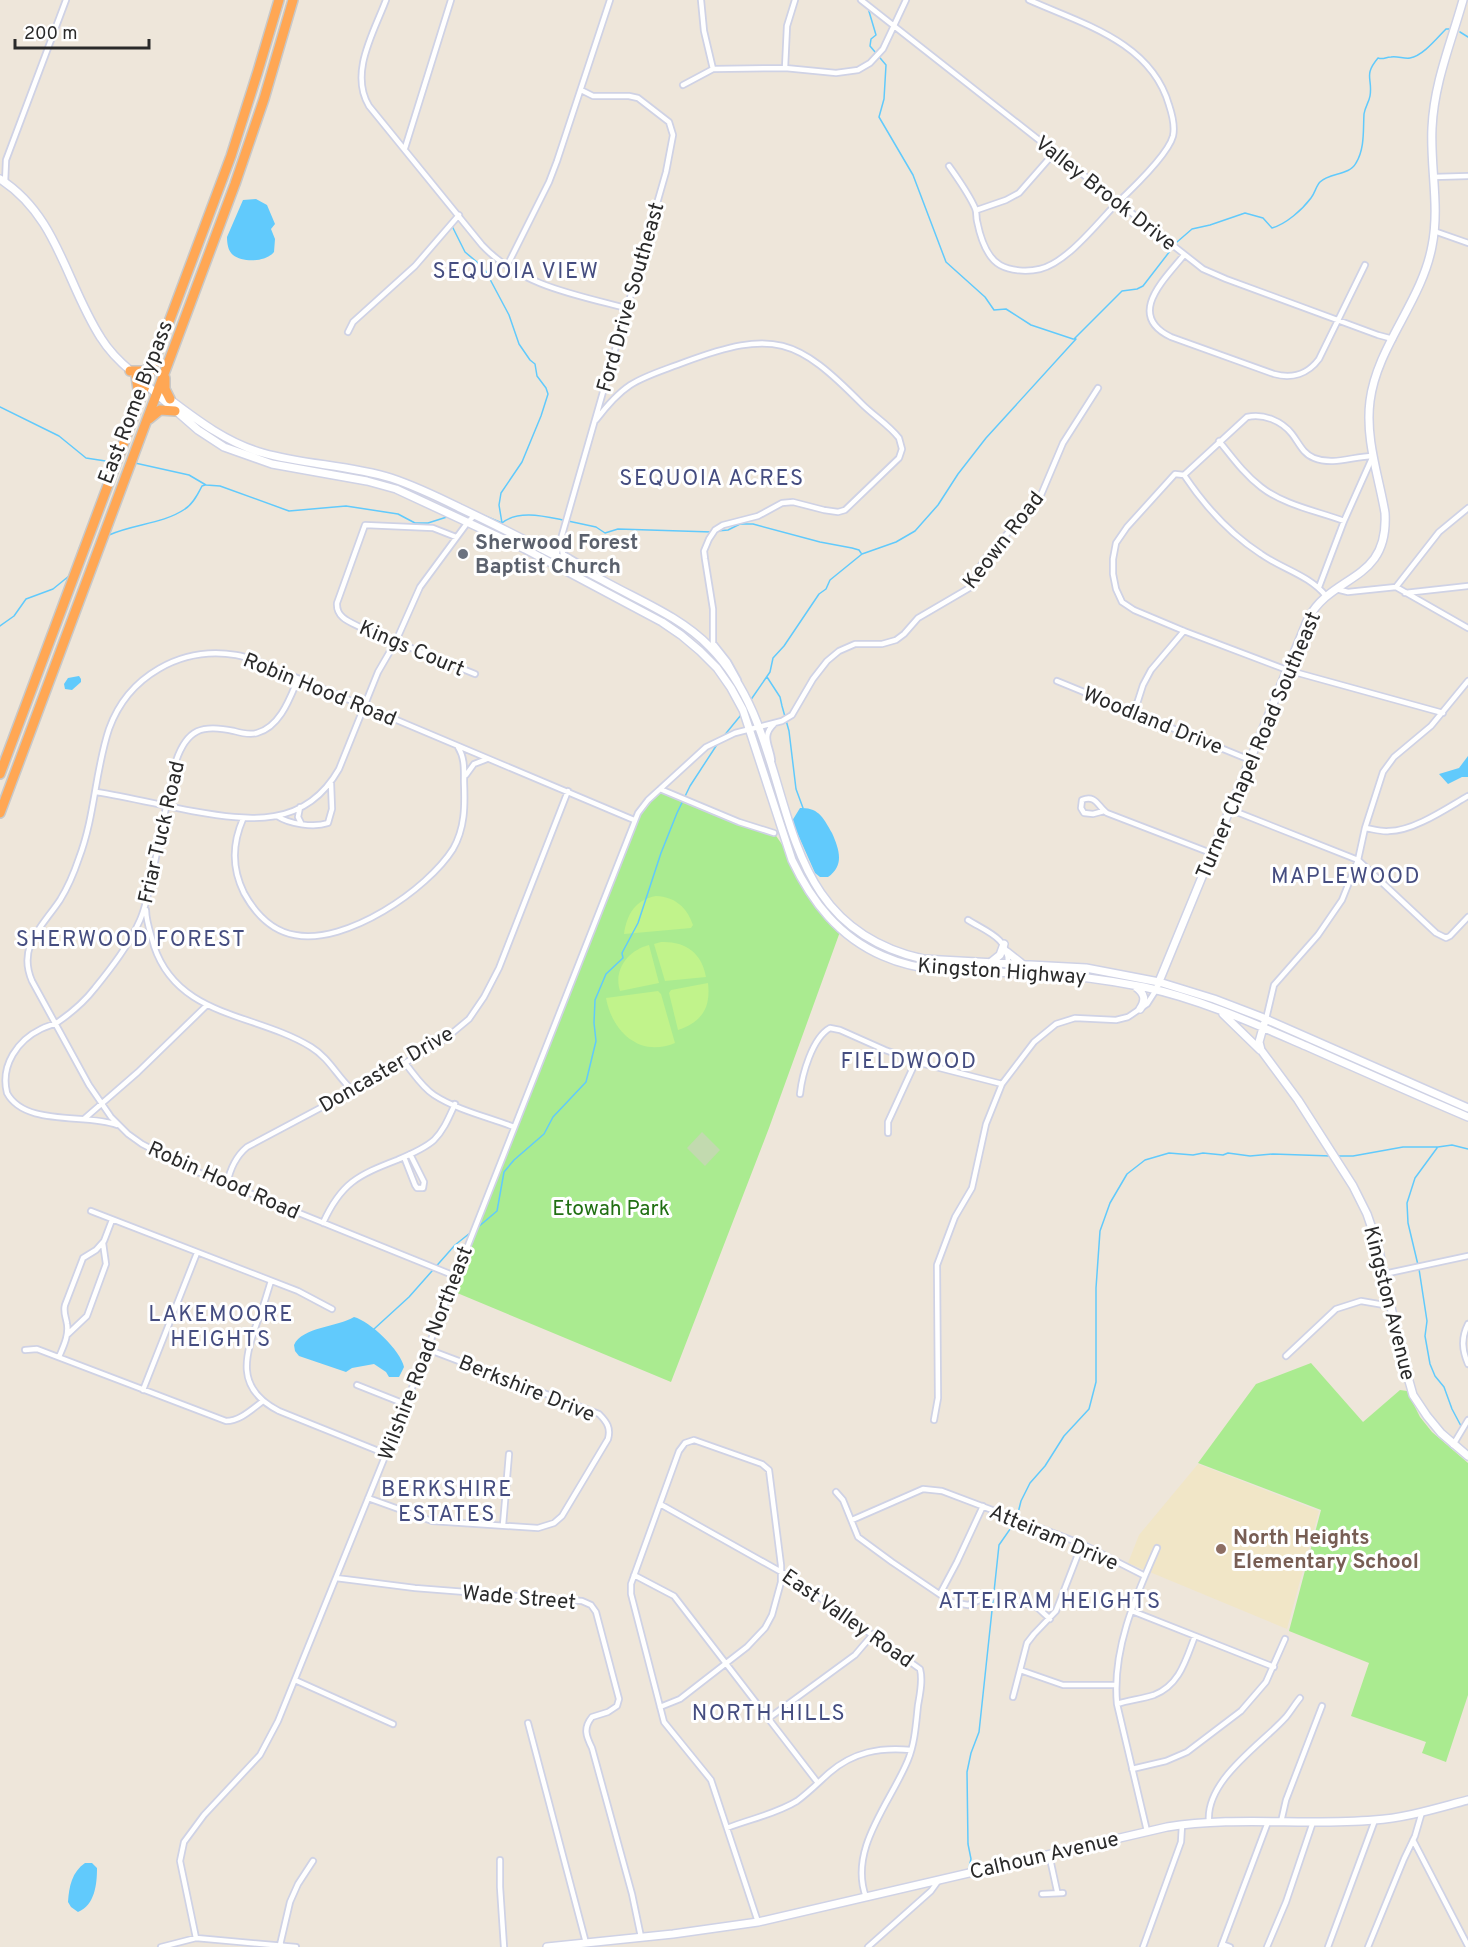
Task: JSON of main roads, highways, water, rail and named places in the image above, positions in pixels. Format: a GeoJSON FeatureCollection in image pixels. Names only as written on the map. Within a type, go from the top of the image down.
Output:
{"type":"FeatureCollection","features":[{"type":"Feature","properties":{"kind":"highway","name":"East Rome Bypass"},"geometry":{"type":"LineString","coordinates":[[0,774],[231,156],[279,0]]}},
{"type":"Feature","properties":{"kind":"highway","name":"East Rome Bypass"},"geometry":{"type":"LineString","coordinates":[[0,813],[246,153],[293,0]]}},
{"type":"Feature","properties":{"kind":"highway"},"geometry":{"type":"LineString","coordinates":[[140,401],[139,389],[133,374],[153,365]]}},
{"type":"Feature","properties":{"kind":"highway"},"geometry":{"type":"LineString","coordinates":[[164,374],[165,389],[170,399]]}},
{"type":"Feature","properties":{"kind":"highway"},"geometry":{"type":"LineString","coordinates":[[147,420],[160,410],[175,411]]}},
{"type":"Feature","properties":{"kind":"main road","name":"Turner Chapel Road Southeast"},"geometry":{"type":"LineString","coordinates":[[1156,990],[1308,619],[1326,596],[1367,568],[1377,554],[1384,537],[1385,513],[1369,430],[1370,397],[1377,374],[1426,267],[1434,231],[1432,136],[1435,98],[1441,70],[1463,0]]}},
{"type":"Feature","properties":{"kind":"main road"},"geometry":{"type":"LineString","coordinates":[[2,181],[24,198],[42,219],[100,338],[133,374],[157,393]]}},
{"type":"Feature","properties":{"kind":"main road","name":"Kingston Highway"},"geometry":{"type":"LineString","coordinates":[[157,393],[170,399],[201,423],[247,447],[285,458],[392,478],[475,515],[604,581],[670,617],[699,637],[718,656],[740,686],[752,708],[795,843],[807,872],[823,898],[849,924],[877,943],[906,955],[936,960],[1086,968],[1176,987]]}},
{"type":"Feature","properties":{"kind":"main road","name":"Kingston Highway"},"geometry":{"type":"LineString","coordinates":[[157,393],[205,436],[239,454],[272,464],[389,486],[554,564],[662,622],[688,640],[717,668],[743,710],[798,874],[814,900],[842,930],[874,952],[910,965],[939,970],[1079,976],[1156,990],[1216,1009],[1264,1028],[1468,1118]]}},
{"type":"Feature","properties":{"kind":"main road"},"geometry":{"type":"LineString","coordinates":[[990,963],[1000,955],[1004,944]]}},
{"type":"Feature","properties":{"kind":"main road"},"geometry":{"type":"LineString","coordinates":[[1007,952],[1024,964]]}},
{"type":"Feature","properties":{"kind":"main road"},"geometry":{"type":"LineString","coordinates":[[1164,970],[1166,977],[1176,987],[1266,1019],[1468,1108]]}},
{"type":"Feature","properties":{"kind":"main road"},"geometry":{"type":"LineString","coordinates":[[1131,985],[1143,994],[1144,1003],[1140,1009]]}},
{"type":"Feature","properties":{"kind":"main road","name":"Kingston Avenue"},"geometry":{"type":"LineString","coordinates":[[1216,1009],[1238,1026],[1261,1050],[1298,1100],[1361,1202],[1373,1230],[1405,1371],[1413,1395],[1434,1425],[1468,1456]]}},
{"type":"Feature","properties":{"kind":"main road"},"geometry":{"type":"LineString","coordinates":[[1261,1050],[1259,1042],[1266,1019]]}},
{"type":"Feature","properties":{"kind":"main road","name":"Calhoun Avenue"},"geometry":{"type":"LineString","coordinates":[[547,1947],[758,1922],[1182,1824],[1375,1820],[1422,1812],[1468,1800]]}},
{"type":"Feature","properties":{"kind":"water"},"geometry":{"type":"Polygon","coordinates":[[[256,199],[267,205],[275,224],[271,229],[275,239],[274,252],[260,259],[237,258],[228,247],[227,237],[243,200],[256,199]]]}},
{"type":"Feature","properties":{"kind":"water"},"geometry":{"type":"Polygon","coordinates":[[[79,676],[81,682],[72,690],[65,689],[64,684],[68,678],[79,676]]]}},
{"type":"Feature","properties":{"kind":"water"},"geometry":{"type":"Polygon","coordinates":[[[1468,756],[1468,777],[1462,777],[1448,784],[1439,774],[1459,768],[1468,756]]]}},
{"type":"Feature","properties":{"kind":"water"},"geometry":{"type":"Polygon","coordinates":[[[800,808],[807,808],[820,815],[835,839],[839,862],[828,877],[820,877],[815,873],[792,821],[800,808]]]}},
{"type":"Feature","properties":{"kind":"water"},"geometry":{"type":"Polygon","coordinates":[[[354,1317],[376,1330],[397,1353],[404,1367],[399,1377],[389,1377],[386,1372],[374,1364],[352,1368],[346,1372],[299,1356],[295,1351],[294,1345],[304,1334],[354,1317]]]}},
{"type":"Feature","properties":{"kind":"water"},"geometry":{"type":"Polygon","coordinates":[[[85,1863],[92,1863],[97,1868],[96,1881],[91,1899],[84,1909],[78,1912],[68,1902],[69,1890],[74,1875],[85,1863]]]}},
{"type":"Feature","properties":{"kind":"waterway"},"geometry":{"type":"LineString","coordinates":[[868,8],[876,35],[871,39],[870,46],[886,65],[884,99],[879,117],[913,175],[946,262],[985,297],[994,310],[1006,309],[1031,325],[1073,339]]}},
{"type":"Feature","properties":{"kind":"waterway"},"geometry":{"type":"LineString","coordinates":[[1177,242],[1192,229],[1245,213],[1263,218],[1272,228],[1293,216],[1311,198],[1320,182],[1349,170],[1356,163],[1362,145],[1364,114],[1371,90],[1370,73],[1378,58],[1415,57],[1430,46],[1446,29],[1449,29]]}},
{"type":"Feature","properties":{"kind":"waterway"},"geometry":{"type":"LineString","coordinates":[[1460,32],[1468,37]]}},
{"type":"Feature","properties":{"kind":"waterway"},"geometry":{"type":"LineString","coordinates":[[452,226],[465,252],[484,268],[509,315],[519,344],[535,364],[537,376],[548,394],[522,462],[501,493],[499,505],[502,523]]}},
{"type":"Feature","properties":{"kind":"waterway"},"geometry":{"type":"LineString","coordinates":[[750,701],[770,672],[773,658],[784,646],[819,594],[826,589],[830,580],[862,554],[896,542],[915,531],[938,505],[986,438],[1076,339],[1074,339],[1122,291],[1143,286],[1170,251]]}},
{"type":"Feature","properties":{"kind":"waterway"},"geometry":{"type":"LineString","coordinates":[[0,407],[59,436],[86,458],[112,462]]}},
{"type":"Feature","properties":{"kind":"waterway"},"geometry":{"type":"LineString","coordinates":[[135,463],[189,475],[206,485],[220,486],[289,511],[346,506],[398,514],[415,523],[428,523],[450,516]]}},
{"type":"Feature","properties":{"kind":"waterway"},"geometry":{"type":"LineString","coordinates":[[109,535],[176,514],[185,509],[205,485]]}},
{"type":"Feature","properties":{"kind":"waterway"},"geometry":{"type":"LineString","coordinates":[[478,513],[502,523]]}},
{"type":"Feature","properties":{"kind":"waterway"},"geometry":{"type":"LineString","coordinates":[[502,523],[515,516],[523,515],[563,520]]}},
{"type":"Feature","properties":{"kind":"waterway"},"geometry":{"type":"LineString","coordinates":[[568,521],[596,527],[605,533],[618,529],[712,532]]}},
{"type":"Feature","properties":{"kind":"waterway"},"geometry":{"type":"LineString","coordinates":[[717,531],[728,530],[740,524],[753,524],[852,548],[861,553]]}},
{"type":"Feature","properties":{"kind":"waterway"},"geometry":{"type":"LineString","coordinates":[[76,558],[80,546]]}},
{"type":"Feature","properties":{"kind":"waterway"},"geometry":{"type":"LineString","coordinates":[[0,626],[14,616],[26,599],[53,589],[69,576]]}},
{"type":"Feature","properties":{"kind":"waterway"},"geometry":{"type":"LineString","coordinates":[[767,677],[780,697],[789,731],[796,789],[803,808]]}},
{"type":"Feature","properties":{"kind":"waterway"},"geometry":{"type":"LineString","coordinates":[[723,737],[741,715]]}},
{"type":"Feature","properties":{"kind":"waterway"},"geometry":{"type":"LineString","coordinates":[[477,1228],[497,1211],[504,1172],[514,1160],[544,1134],[553,1117],[586,1082],[596,1041],[595,1000],[606,974],[623,958],[622,953],[638,923],[677,813],[690,786],[718,743]]}},
{"type":"Feature","properties":{"kind":"waterway"},"geometry":{"type":"LineString","coordinates":[[1336,1156],[1353,1156],[1403,1147],[1452,1145],[1468,1149]]}},
{"type":"Feature","properties":{"kind":"waterway"},"geometry":{"type":"LineString","coordinates":[[1418,1265],[1408,1223],[1407,1203],[1415,1178],[1437,1148]]}},
{"type":"Feature","properties":{"kind":"waterway"},"geometry":{"type":"LineString","coordinates":[[1017,1517],[1021,1501],[1030,1483],[1045,1466],[1064,1436],[1089,1409],[1096,1382],[1096,1288],[1100,1231],[1110,1203],[1127,1174],[1145,1160],[1169,1153],[1331,1156]]}},
{"type":"Feature","properties":{"kind":"waterway"},"geometry":{"type":"LineString","coordinates":[[374,1329],[409,1297],[455,1245],[470,1233]]}},
{"type":"Feature","properties":{"kind":"waterway"},"geometry":{"type":"LineString","coordinates":[[1419,1269],[1427,1321],[1425,1336],[1430,1364],[1435,1376],[1444,1387],[1461,1426]]}},
{"type":"Feature","properties":{"kind":"waterway"},"geometry":{"type":"LineString","coordinates":[[968,1871],[971,1859],[968,1844],[967,1772],[979,1732],[999,1545],[1015,1522]]}},
{"type":"Feature","properties":{"kind":"place","name":"Sherwood Forest Baptist Church"},"geometry":{"type":"Point","coordinates":[463,554]}},
{"type":"Feature","properties":{"kind":"place","name":"North Heights Elementary School"},"geometry":{"type":"Point","coordinates":[1221,1549]}},
{"type":"Feature","properties":{"kind":"district","name":"SEQUOIA VIEW"},"geometry":{"type":"Point","coordinates":[516,270]}},
{"type":"Feature","properties":{"kind":"district","name":"SEQUOIA ACRES"},"geometry":{"type":"Point","coordinates":[712,477]}},
{"type":"Feature","properties":{"kind":"district","name":"MAPLEWOOD"},"geometry":{"type":"Point","coordinates":[1346,875]}},
{"type":"Feature","properties":{"kind":"district","name":"SHERWOOD FOREST"},"geometry":{"type":"Point","coordinates":[131,938]}},
{"type":"Feature","properties":{"kind":"district","name":"FIELDWOOD"},"geometry":{"type":"Point","coordinates":[909,1060]}},
{"type":"Feature","properties":{"kind":"district","name":"LAKEMOORE HEIGHTS"},"geometry":{"type":"Point","coordinates":[221,1326]}},
{"type":"Feature","properties":{"kind":"district","name":"BERKSHIRE ESTATES"},"geometry":{"type":"Point","coordinates":[447,1500]}},
{"type":"Feature","properties":{"kind":"district","name":"ATTEIRAM HEIGHTS"},"geometry":{"type":"Point","coordinates":[1050,1600]}},
{"type":"Feature","properties":{"kind":"district","name":"NORTH HILLS"},"geometry":{"type":"Point","coordinates":[769,1712]}},
{"type":"Feature","properties":{"kind":"park label","name":"Etowah Park"},"geometry":{"type":"Point","coordinates":[611,1208]}}]}
